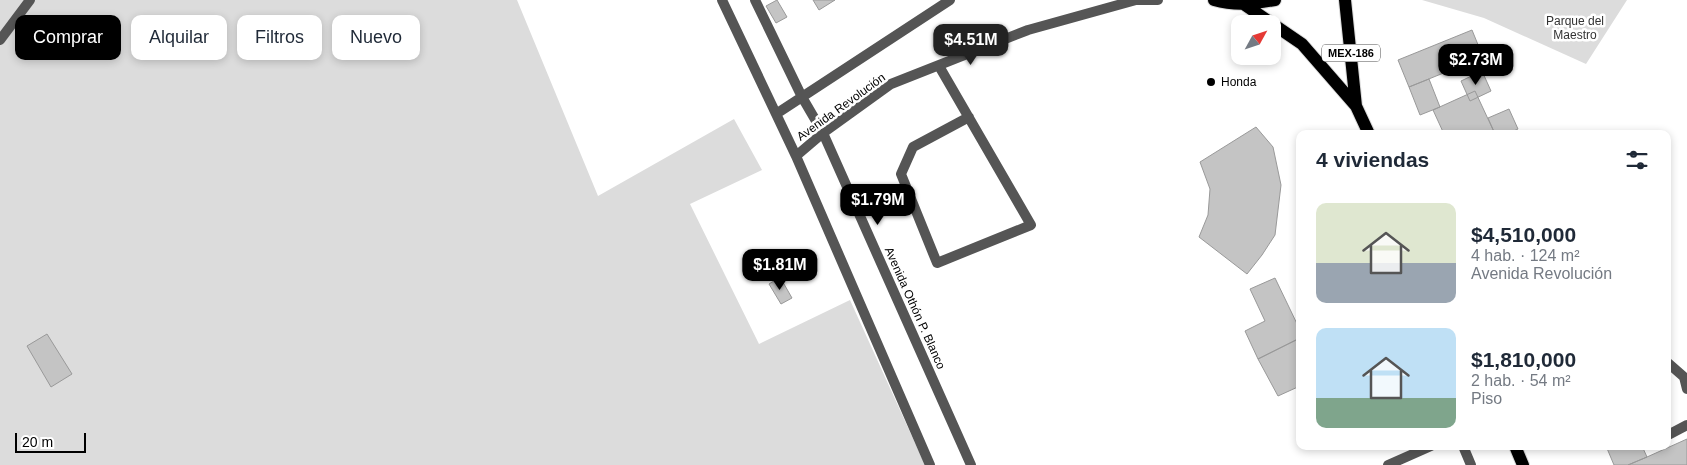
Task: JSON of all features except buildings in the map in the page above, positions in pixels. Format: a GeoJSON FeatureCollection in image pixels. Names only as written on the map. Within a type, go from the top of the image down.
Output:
{"type":"FeatureCollection","features":[{"type":"Feature","properties":{"kind":"main road"},"geometry":{"type":"LineString","coordinates":[[1214,0],[1228,4],[1245,5],[1275,0]]}},
{"type":"Feature","properties":{"kind":"main road","name":"MEX-186"},"geometry":{"type":"LineString","coordinates":[[1345,0],[1356,106]]}},
{"type":"Feature","properties":{"kind":"main road","name":"MEX-186"},"geometry":{"type":"LineString","coordinates":[[1245,5],[1302,44],[1356,106],[1367,130]]}},
{"type":"Feature","properties":{"kind":"main road"},"geometry":{"type":"LineString","coordinates":[[1517,450],[1523,465]]}},
{"type":"Feature","properties":{"kind":"street"},"geometry":{"type":"LineString","coordinates":[[0,40],[30,0]]}},
{"type":"Feature","properties":{"kind":"street"},"geometry":{"type":"LineString","coordinates":[[722,0],[796,156],[930,465]]}},
{"type":"Feature","properties":{"kind":"street","name":"Avenida Othón P. Blanco"},"geometry":{"type":"LineString","coordinates":[[755,0],[802,97],[823,133],[971,465]]}},
{"type":"Feature","properties":{"kind":"street"},"geometry":{"type":"LineString","coordinates":[[776,114],[950,0]]}},
{"type":"Feature","properties":{"kind":"street","name":"Avenida Revolución"},"geometry":{"type":"LineString","coordinates":[[796,156],[823,133],[891,84],[1028,30],[1136,0],[1158,0]]}},
{"type":"Feature","properties":{"kind":"street"},"geometry":{"type":"LineString","coordinates":[[939,66],[1032,225],[937,263],[901,174],[913,147],[968,117]]}},
{"type":"Feature","properties":{"kind":"street"},"geometry":{"type":"LineString","coordinates":[[1671,366],[1684,377],[1687,389]]}},
{"type":"Feature","properties":{"kind":"street"},"geometry":{"type":"LineString","coordinates":[[1671,433],[1687,425]]}},
{"type":"Feature","properties":{"kind":"street"},"geometry":{"type":"LineString","coordinates":[[1388,465],[1422,450]]}},
{"type":"Feature","properties":{"kind":"street"},"geometry":{"type":"LineString","coordinates":[[1465,450],[1471,465]]}},
{"type":"Feature","properties":{"kind":"green space"},"geometry":{"type":"Polygon","coordinates":[[[0,0],[517,0],[598,196],[734,119],[762,170],[690,204],[759,344],[850,300],[925,465],[0,465],[0,0]]]}},
{"type":"Feature","properties":{"kind":"green space","name":"Parque del Maestro"},"geometry":{"type":"Polygon","coordinates":[[[1422,0],[1627,0],[1586,64],[1484,18],[1422,0]]]}},
{"type":"Feature","properties":{"kind":"place","name":"Honda"},"geometry":{"type":"Point","coordinates":[1211,82]}}]}
